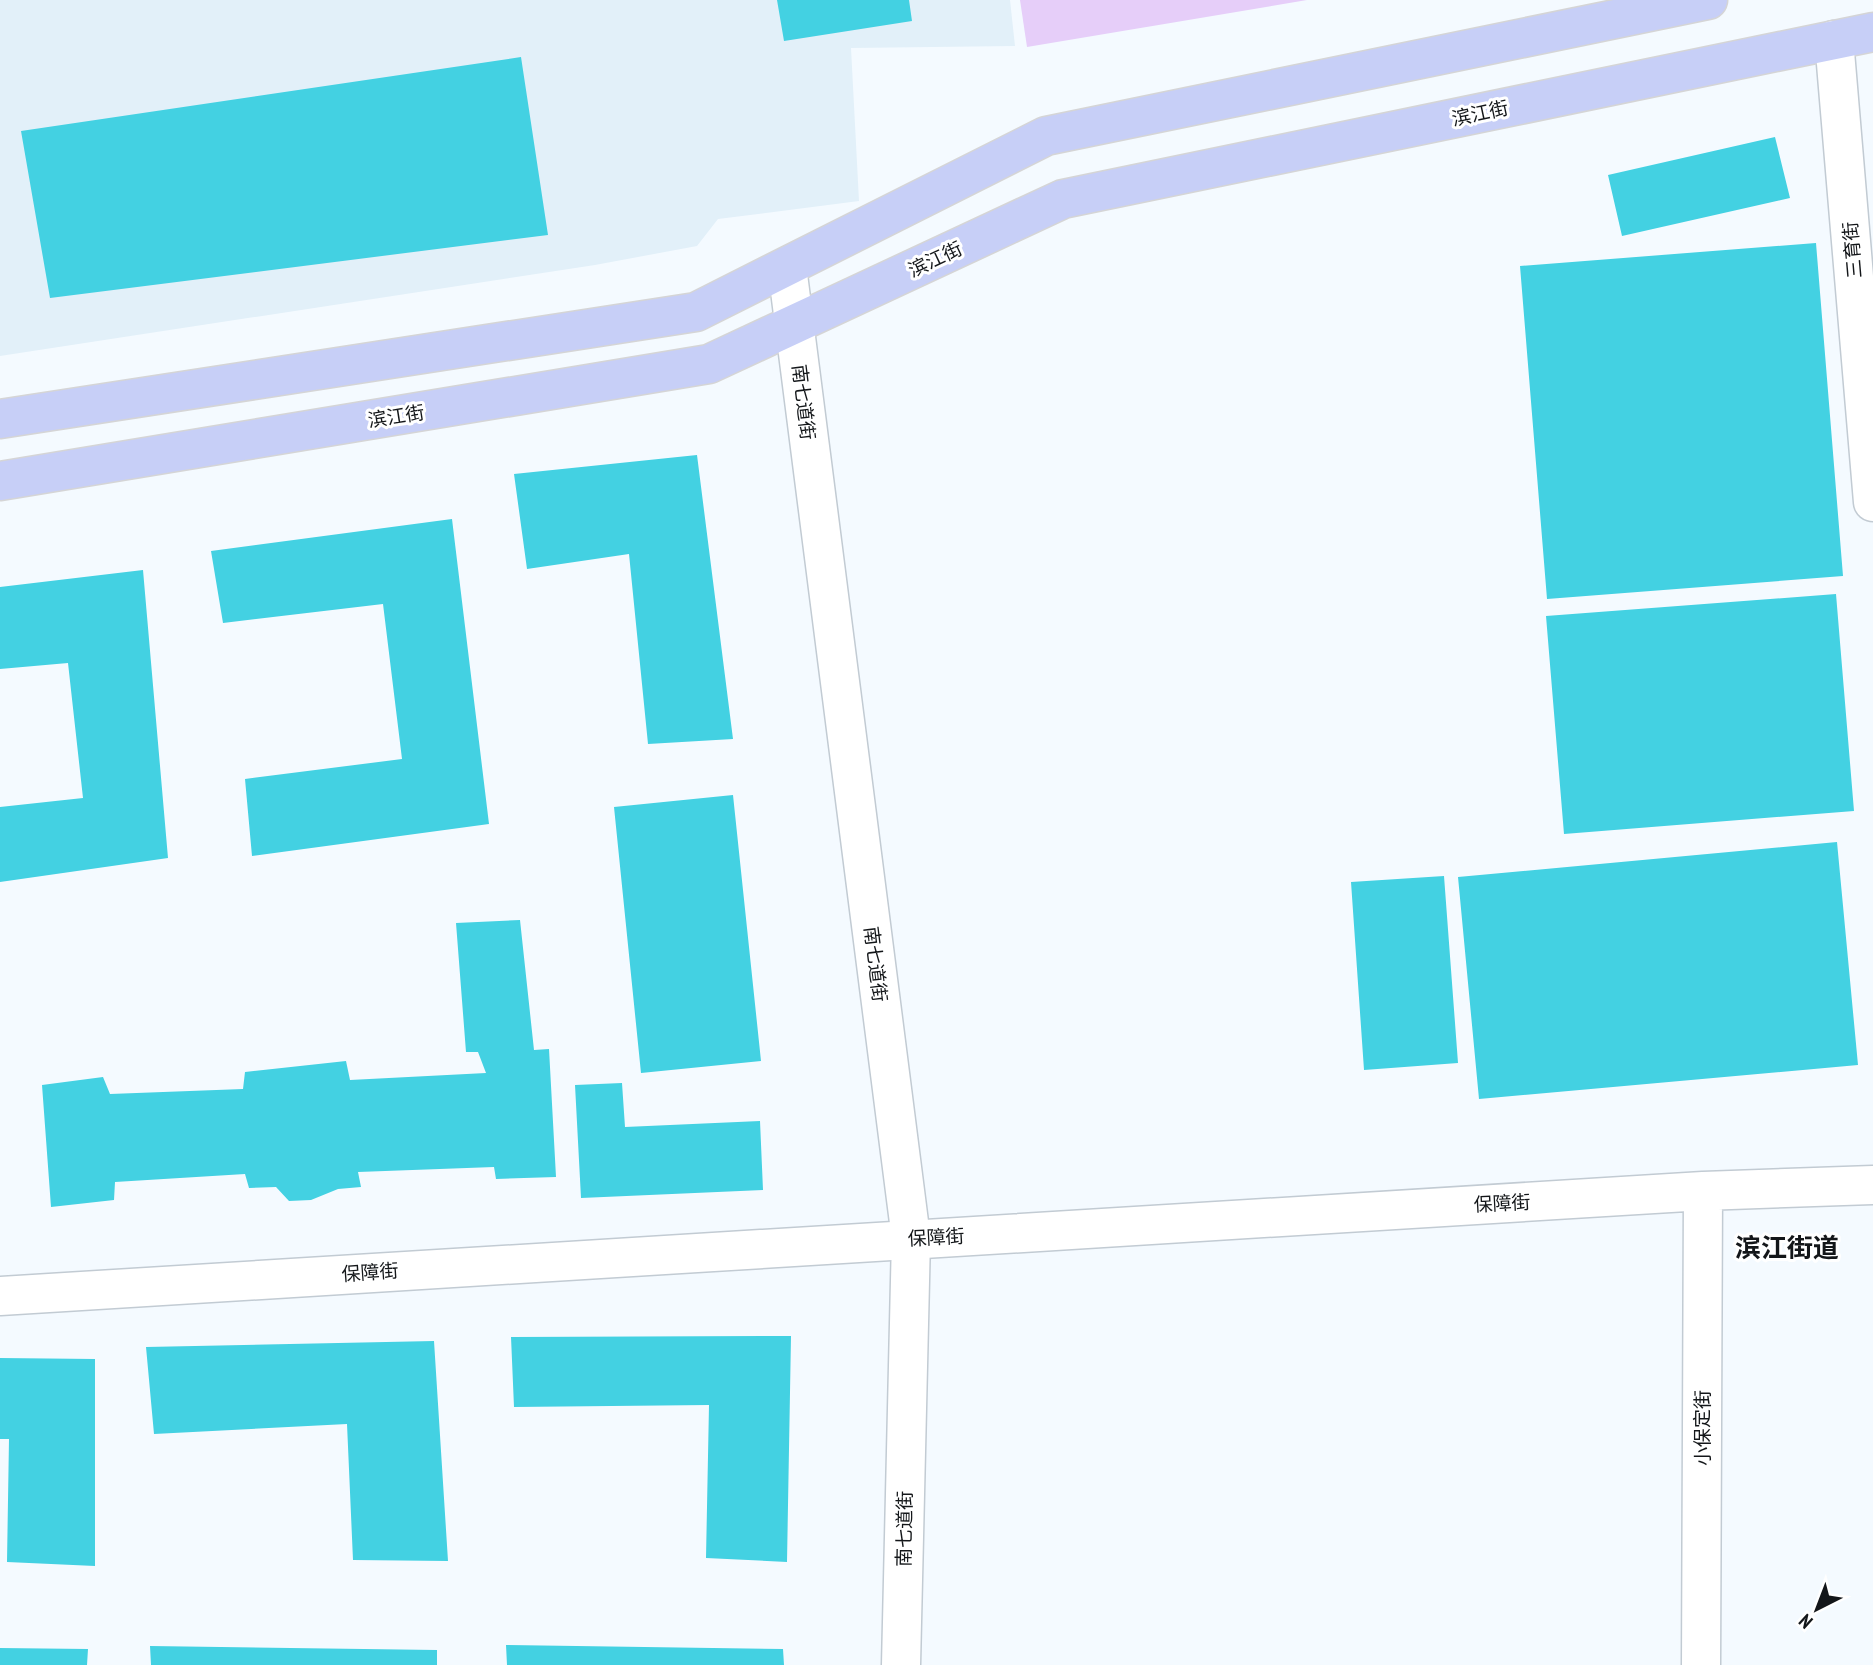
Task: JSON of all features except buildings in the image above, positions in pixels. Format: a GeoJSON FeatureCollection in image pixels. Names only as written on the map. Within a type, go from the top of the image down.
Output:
{"type":"FeatureCollection","features":[{"type":"Feature","properties":{"kind":"main road"},"geometry":{"type":"LineString","coordinates":[[0,418],[696,312],[1046,136],[1708,0]]}},
{"type":"Feature","properties":{"kind":"main road","name":"滨江街"},"geometry":{"type":"LineString","coordinates":[[0,481],[709,364],[1063,199],[1873,32]]}},
{"type":"Feature","properties":{"kind":"street","name":"三育街"},"geometry":{"type":"LineString","coordinates":[[1834,40],[1873,502]]}},
{"type":"Feature","properties":{"kind":"street","name":"南七道街"},"geometry":{"type":"LineString","coordinates":[[787,267],[911,1238],[901,1665]]}},
{"type":"Feature","properties":{"kind":"street","name":"保障街"},"geometry":{"type":"LineString","coordinates":[[0,1296],[1703,1191],[1873,1185]]}},
{"type":"Feature","properties":{"kind":"street","name":"小保定街"},"geometry":{"type":"LineString","coordinates":[[1701,1665],[1703,1191]]}},
{"type":"Feature","properties":{"kind":"shaded area"},"geometry":{"type":"Polygon","coordinates":[[[0,0],[1010,0],[1015,46],[851,48],[859,201],[718,219],[697,246],[595,265],[0,356],[0,0]]]}},
{"type":"Feature","properties":{"kind":"shaded area"},"geometry":{"type":"Polygon","coordinates":[[[1020,0],[1307,0],[1027,47],[1020,0]]]}},
{"type":"Feature","properties":{"kind":"district","name":"滨江街道"},"geometry":{"type":"Point","coordinates":[1787,1248]}}]}
